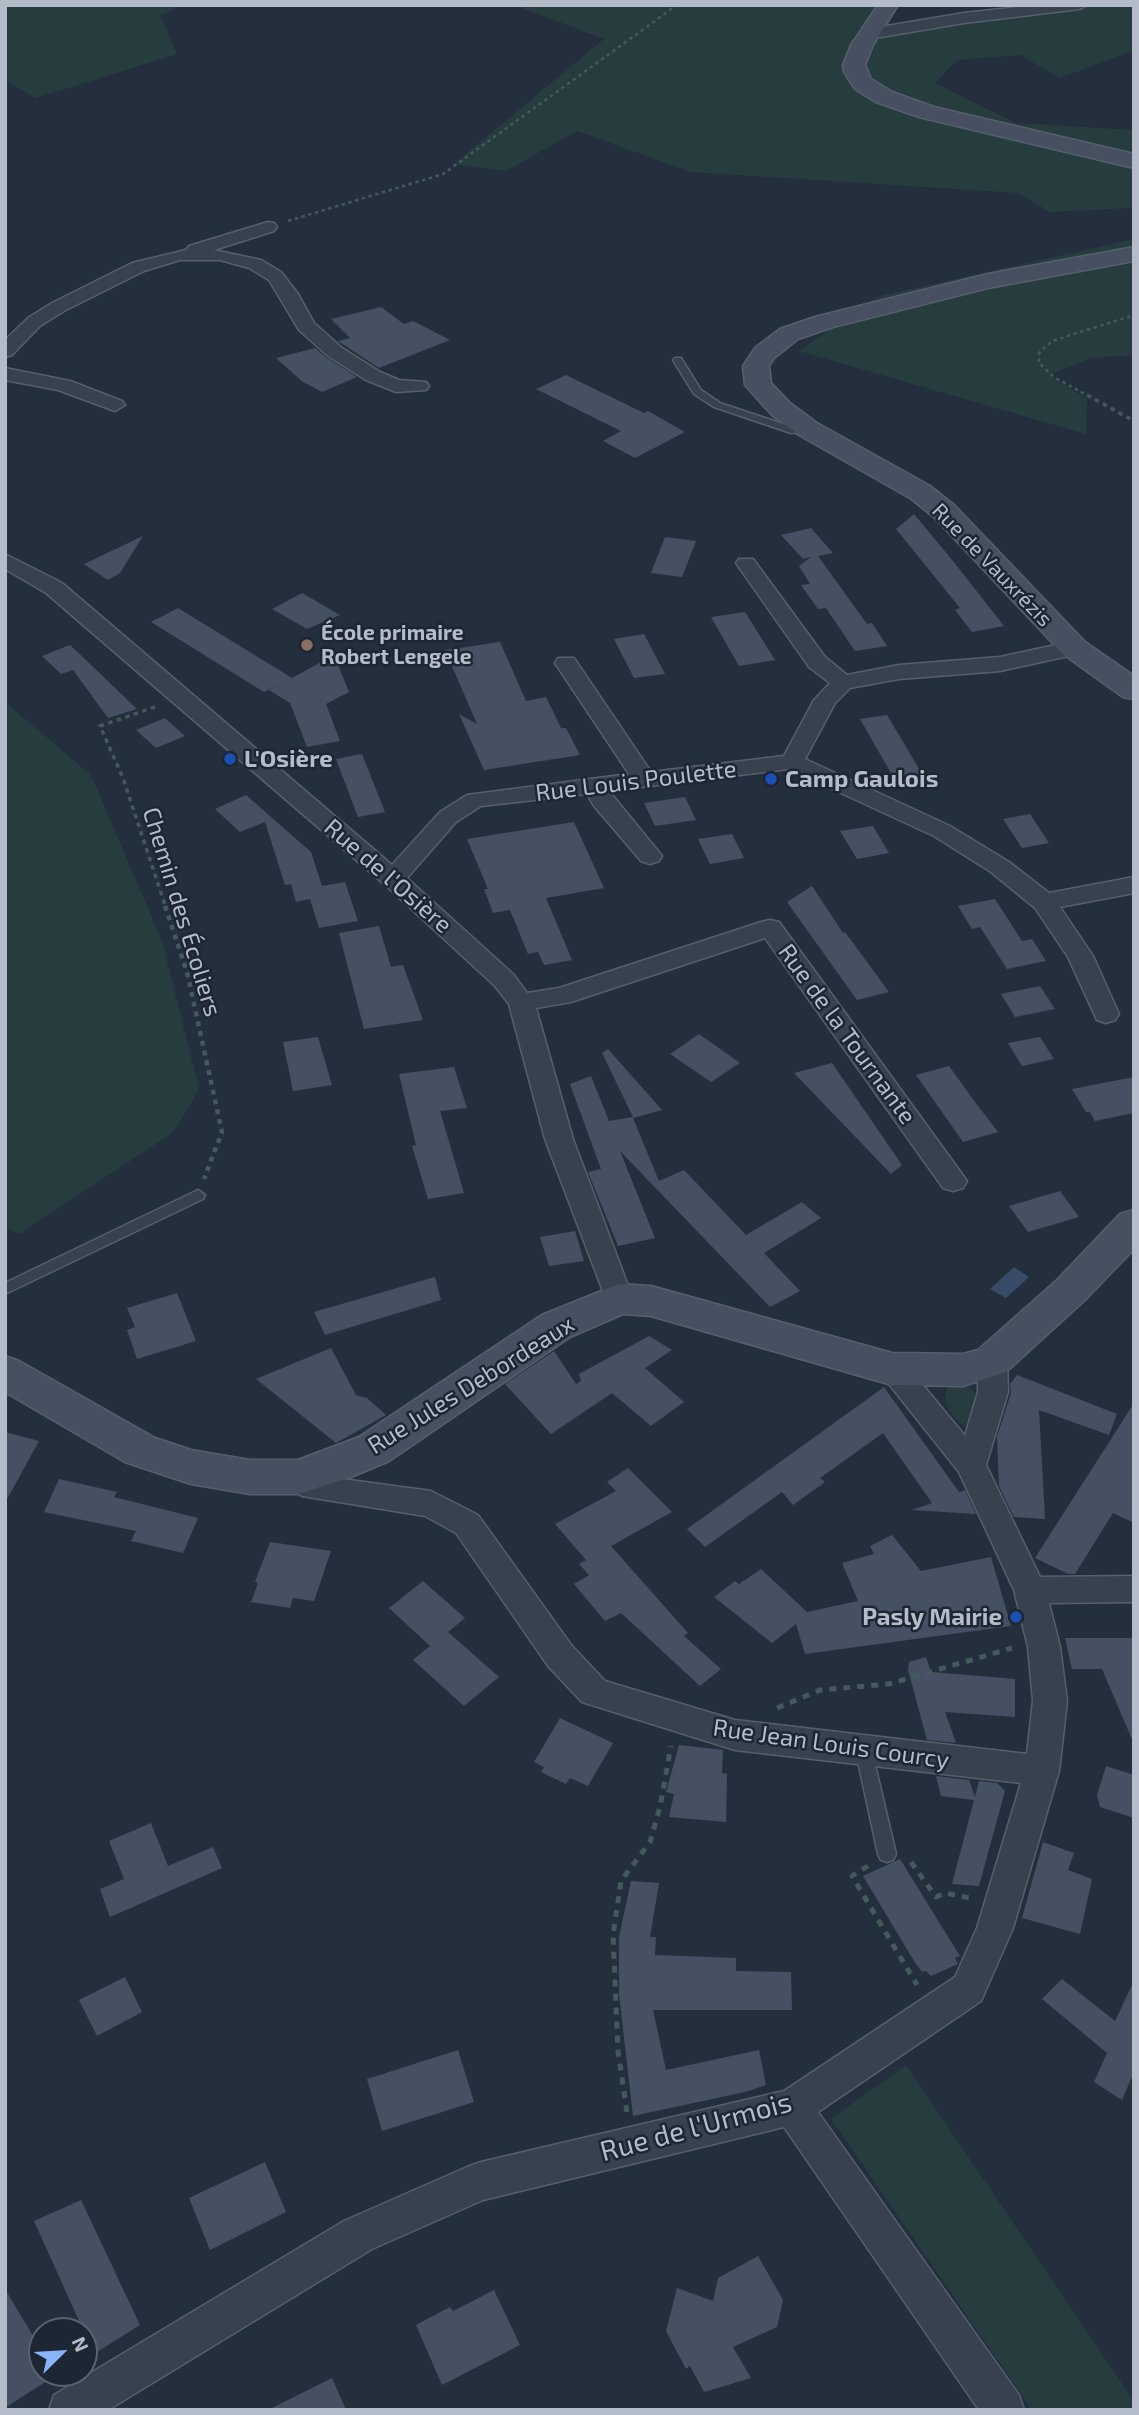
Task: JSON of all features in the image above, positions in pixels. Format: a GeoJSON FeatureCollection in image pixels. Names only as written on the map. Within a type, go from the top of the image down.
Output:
{"type":"FeatureCollection","features":[{"type":"Feature","properties":{"kind":"street"},"geometry":{"type":"LineString","coordinates":[[888,5],[869,34],[854,65],[863,84],[884,97],[927,112],[1134,161]]}},
{"type":"Feature","properties":{"kind":"street"},"geometry":{"type":"LineString","coordinates":[[869,34],[964,18],[1080,5]]}},
{"type":"Feature","properties":{"kind":"street"},"geometry":{"type":"LineString","coordinates":[[5,351],[34,322],[138,267],[268,226]]}},
{"type":"Feature","properties":{"kind":"street","name":"Rue de Vauxrézis"},"geometry":{"type":"LineString","coordinates":[[1134,254],[988,281],[824,322],[789,334],[764,353],[756,366],[758,385],[781,410],[808,429],[920,492],[944,511],[1074,648],[1134,690]]}},
{"type":"Feature","properties":{"kind":"street"},"geometry":{"type":"LineString","coordinates":[[179,255],[220,255],[255,264],[275,276],[289,294],[306,326],[335,352],[373,376],[396,386],[419,386]]}},
{"type":"Feature","properties":{"kind":"street"},"geometry":{"type":"LineString","coordinates":[[5,374],[63,385],[115,405]]}},
{"type":"Feature","properties":{"kind":"street","name":"Rue de l'Osière"},"geometry":{"type":"LineString","coordinates":[[5,560],[54,588],[393,879],[504,980],[521,1002],[559,1139],[618,1299]]}},
{"type":"Feature","properties":{"kind":"street"},"geometry":{"type":"LineString","coordinates":[[746,563],[817,662],[843,683]]}},
{"type":"Feature","properties":{"kind":"street"},"geometry":{"type":"LineString","coordinates":[[1074,648],[1000,664],[899,671],[843,683],[825,700],[792,762],[822,779],[942,831],[1000,867],[1044,902],[1080,956],[1106,1014]]}},
{"type":"Feature","properties":{"kind":"street"},"geometry":{"type":"LineString","coordinates":[[566,663],[644,779]]}},
{"type":"Feature","properties":{"kind":"street","name":"Rue Louis Poulette"},"geometry":{"type":"LineString","coordinates":[[393,879],[447,817],[475,800],[792,762]]}},
{"type":"Feature","properties":{"kind":"street"},"geometry":{"type":"LineString","coordinates":[[595,786],[602,801],[650,856]]}},
{"type":"Feature","properties":{"kind":"street"},"geometry":{"type":"LineString","coordinates":[[1044,902],[1134,886]]}},
{"type":"Feature","properties":{"kind":"street","name":"Rue de la Tournante"},"geometry":{"type":"LineString","coordinates":[[521,1002],[562,996],[771,928],[953,1181]]}},
{"type":"Feature","properties":{"kind":"street"},"geometry":{"type":"LineString","coordinates":[[618,1299],[664,1305],[892,1369],[963,1370],[992,1361],[1071,1290],[1134,1224]]}},
{"type":"Feature","properties":{"kind":"street","name":"Rue Jules Debordeaux"},"geometry":{"type":"LineString","coordinates":[[5,1372],[140,1451],[191,1467],[250,1477],[298,1477],[374,1449],[556,1326],[618,1299]]}},
{"type":"Feature","properties":{"kind":"street"},"geometry":{"type":"LineString","coordinates":[[971,1465],[993,1392],[992,1361]]}},
{"type":"Feature","properties":{"kind":"street","name":"Rue de l'Urmois"},"geometry":{"type":"LineString","coordinates":[[69,2410],[358,2235],[481,2181],[792,2107],[968,1989],[995,1928],[1042,1771],[1050,1701],[1044,1647],[1030,1590],[971,1465],[892,1369]]}},
{"type":"Feature","properties":{"kind":"street","name":"Rue Jean Louis Courcy"},"geometry":{"type":"LineString","coordinates":[[298,1477],[313,1487],[431,1504],[467,1524],[561,1656],[594,1692],[736,1735],[1042,1771]]}},
{"type":"Feature","properties":{"kind":"street"},"geometry":{"type":"LineString","coordinates":[[1030,1590],[1134,1589]]}},
{"type":"Feature","properties":{"kind":"street"},"geometry":{"type":"LineString","coordinates":[[792,2107],[1004,2410]]}},
{"type":"Feature","properties":{"kind":"lane","name":"Rue de Vauxrézis"},"geometry":{"type":"LineString","coordinates":[[678,360],[697,392],[717,405],[791,430],[808,429]]}},
{"type":"Feature","properties":{"kind":"lane"},"geometry":{"type":"LineString","coordinates":[[5,1289],[198,1195]]}},
{"type":"Feature","properties":{"kind":"lane"},"geometry":{"type":"LineString","coordinates":[[864,1752],[887,1854]]}},
{"type":"Feature","properties":{"kind":"path"},"geometry":{"type":"LineString","coordinates":[[268,226],[417,184],[443,174],[677,5]]}},
{"type":"Feature","properties":{"kind":"path"},"geometry":{"type":"LineString","coordinates":[[1134,315],[1052,341],[1039,353],[1039,363],[1054,377],[1134,421]]}},
{"type":"Feature","properties":{"kind":"path","name":"Chemin des Écoliers"},"geometry":{"type":"LineString","coordinates":[[182,698],[100,726],[123,778],[187,972],[222,1132],[198,1195]]}},
{"type":"Feature","properties":{"kind":"path"},"geometry":{"type":"LineString","coordinates":[[736,1735],[740,1724],[820,1690],[889,1684],[1013,1648],[1044,1647]]}},
{"type":"Feature","properties":{"kind":"path"},"geometry":{"type":"LineString","coordinates":[[631,2146],[618,2051],[613,1935],[621,1881],[650,1842],[660,1807],[676,1717]]}},
{"type":"Feature","properties":{"kind":"path"},"geometry":{"type":"LineString","coordinates":[[933,2013],[852,1876],[887,1854],[905,1853],[936,1897],[945,1894],[965,1896],[1000,1910]]}},
{"type":"Feature","properties":{"kind":"green space"},"geometry":{"type":"Polygon","coordinates":[[[5,5],[185,5],[160,15],[177,54],[36,98],[5,80],[5,5]]]}},
{"type":"Feature","properties":{"kind":"green space"},"geometry":{"type":"Polygon","coordinates":[[[514,5],[889,5],[872,29],[1038,5],[1134,5],[1134,50],[1060,78],[1020,55],[957,60],[935,83],[1016,123],[1134,130],[1134,208],[1050,212],[1018,193],[691,172],[577,131],[506,171],[454,164],[604,39],[514,5]]]}},
{"type":"Feature","properties":{"kind":"green space"},"geometry":{"type":"Polygon","coordinates":[[[1134,239],[1134,355],[1090,358],[1050,375],[1087,399],[1086,434],[799,351],[876,297],[1134,239]]]}},
{"type":"Feature","properties":{"kind":"green space"},"geometry":{"type":"Polygon","coordinates":[[[5,702],[91,775],[162,941],[199,1089],[174,1132],[19,1234],[5,1228],[5,702]]]}},
{"type":"Feature","properties":{"kind":"green space"},"geometry":{"type":"Polygon","coordinates":[[[962,1383],[974,1391],[978,1404],[974,1424],[967,1427],[959,1423],[945,1399],[947,1388],[962,1383]]]}},
{"type":"Feature","properties":{"kind":"green space"},"geometry":{"type":"Polygon","coordinates":[[[906,2065],[1134,2401],[1134,2410],[1032,2410],[831,2119],[906,2065]]]}},
{"type":"Feature","properties":{"kind":"water"},"geometry":{"type":"Polygon","coordinates":[[[1014,1267],[1029,1277],[1006,1298],[990,1289],[1014,1267]]]}},
{"type":"Feature","properties":{"kind":"building"},"geometry":{"type":"Polygon","coordinates":[[[381,307],[404,324],[413,321],[450,340],[379,368],[338,341],[350,338],[331,319],[381,307]]]}},
{"type":"Feature","properties":{"kind":"building"},"geometry":{"type":"Polygon","coordinates":[[[315,348],[357,377],[322,392],[303,382],[276,358],[315,348]]]}},
{"type":"Feature","properties":{"kind":"building"},"geometry":{"type":"Polygon","coordinates":[[[566,375],[644,413],[648,411],[685,432],[635,458],[603,441],[621,431],[536,389],[566,375]]]}},
{"type":"Feature","properties":{"kind":"building"},"geometry":{"type":"Polygon","coordinates":[[[914,514],[1004,626],[972,632],[955,610],[960,608],[896,529],[914,514]]]}},
{"type":"Feature","properties":{"kind":"building"},"geometry":{"type":"Polygon","coordinates":[[[811,528],[833,553],[818,556],[867,624],[872,623],[887,646],[855,651],[826,608],[818,609],[801,585],[810,584],[799,566],[811,557],[803,559],[781,535],[811,528]]]}},
{"type":"Feature","properties":{"kind":"building"},"geometry":{"type":"Polygon","coordinates":[[[143,536],[120,573],[108,580],[84,564],[143,536]]]}},
{"type":"Feature","properties":{"kind":"building"},"geometry":{"type":"Polygon","coordinates":[[[665,537],[696,541],[682,577],[651,573],[665,537]]]}},
{"type":"Feature","properties":{"kind":"building"},"geometry":{"type":"Polygon","coordinates":[[[302,593],[340,615],[307,629],[272,609],[302,593]]]}},
{"type":"Feature","properties":{"kind":"building"},"geometry":{"type":"Polygon","coordinates":[[[178,608],[292,678],[334,655],[349,692],[326,704],[340,741],[307,747],[290,703],[269,690],[281,684],[264,692],[151,622],[178,608]]]}},
{"type":"Feature","properties":{"kind":"building"},"geometry":{"type":"Polygon","coordinates":[[[745,612],[775,660],[739,666],[711,617],[745,612]]]}},
{"type":"Feature","properties":{"kind":"building"},"geometry":{"type":"Polygon","coordinates":[[[644,634],[665,674],[634,678],[614,639],[644,634]]]}},
{"type":"Feature","properties":{"kind":"building"},"geometry":{"type":"Polygon","coordinates":[[[500,642],[526,701],[546,697],[561,728],[566,728],[580,755],[484,770],[459,714],[477,724],[445,650],[500,642]]]}},
{"type":"Feature","properties":{"kind":"building"},"geometry":{"type":"Polygon","coordinates":[[[70,645],[137,709],[108,718],[73,670],[61,674],[42,656],[70,645]]]}},
{"type":"Feature","properties":{"kind":"building"},"geometry":{"type":"Polygon","coordinates":[[[887,715],[927,782],[899,787],[860,719],[887,715]]]}},
{"type":"Feature","properties":{"kind":"building"},"geometry":{"type":"Polygon","coordinates":[[[165,718],[185,736],[156,748],[136,730],[165,718]]]}},
{"type":"Feature","properties":{"kind":"building"},"geometry":{"type":"Polygon","coordinates":[[[362,754],[385,812],[358,817],[336,759],[362,754]]]}},
{"type":"Feature","properties":{"kind":"building"},"geometry":{"type":"Polygon","coordinates":[[[246,795],[311,852],[322,886],[345,882],[358,921],[319,928],[310,899],[296,902],[291,884],[285,885],[265,822],[240,832],[215,809],[246,795]]]}},
{"type":"Feature","properties":{"kind":"building"},"geometry":{"type":"Polygon","coordinates":[[[685,797],[696,820],[655,826],[644,803],[685,797]]]}},
{"type":"Feature","properties":{"kind":"building"},"geometry":{"type":"Polygon","coordinates":[[[1030,814],[1049,843],[1022,848],[1003,819],[1030,814]]]}},
{"type":"Feature","properties":{"kind":"building"},"geometry":{"type":"Polygon","coordinates":[[[574,822],[604,888],[546,898],[572,960],[544,965],[538,952],[528,954],[510,910],[493,913],[484,889],[488,889],[467,839],[574,822]]]}},
{"type":"Feature","properties":{"kind":"building"},"geometry":{"type":"Polygon","coordinates":[[[873,826],[889,853],[857,859],[840,831],[873,826]]]}},
{"type":"Feature","properties":{"kind":"building"},"geometry":{"type":"Polygon","coordinates":[[[732,834],[744,858],[710,864],[698,839],[732,834]]]}},
{"type":"Feature","properties":{"kind":"building"},"geometry":{"type":"Polygon","coordinates":[[[812,886],[843,933],[845,932],[889,992],[857,1000],[787,902],[812,886]]]}},
{"type":"Feature","properties":{"kind":"building"},"geometry":{"type":"Polygon","coordinates":[[[995,899],[1022,941],[1032,939],[1046,961],[1007,969],[980,927],[972,929],[958,906],[995,899]]]}},
{"type":"Feature","properties":{"kind":"building"},"geometry":{"type":"Polygon","coordinates":[[[379,926],[391,967],[403,965],[423,1020],[364,1029],[339,933],[379,926]]]}},
{"type":"Feature","properties":{"kind":"building"},"geometry":{"type":"Polygon","coordinates":[[[1040,986],[1055,1009],[1015,1017],[1001,994],[1040,986]]]}},
{"type":"Feature","properties":{"kind":"building"},"geometry":{"type":"Polygon","coordinates":[[[699,1034],[740,1063],[711,1082],[670,1054],[699,1034]]]}},
{"type":"Feature","properties":{"kind":"building"},"geometry":{"type":"Polygon","coordinates":[[[318,1037],[332,1085],[293,1091],[283,1042],[318,1037]]]}},
{"type":"Feature","properties":{"kind":"building"},"geometry":{"type":"Polygon","coordinates":[[[1040,1037],[1054,1059],[1022,1066],[1008,1043],[1040,1037]]]}},
{"type":"Feature","properties":{"kind":"building"},"geometry":{"type":"Polygon","coordinates":[[[608,1049],[662,1110],[633,1118],[659,1181],[684,1170],[746,1235],[802,1202],[821,1218],[764,1253],[800,1291],[770,1307],[620,1151],[655,1238],[618,1246],[588,1172],[601,1169],[570,1084],[591,1076],[609,1121],[633,1117],[602,1053],[608,1049]]]}},
{"type":"Feature","properties":{"kind":"building"},"geometry":{"type":"Polygon","coordinates":[[[832,1063],[902,1165],[891,1174],[794,1073],[832,1063]]]}},
{"type":"Feature","properties":{"kind":"building"},"geometry":{"type":"Polygon","coordinates":[[[949,1066],[998,1132],[963,1142],[916,1075],[949,1066]]]}},
{"type":"Feature","properties":{"kind":"building"},"geometry":{"type":"Polygon","coordinates":[[[454,1067],[467,1108],[440,1111],[464,1193],[428,1199],[412,1146],[416,1145],[399,1074],[454,1067]]]}},
{"type":"Feature","properties":{"kind":"building"},"geometry":{"type":"Polygon","coordinates":[[[1134,1077],[1134,1113],[1095,1121],[1072,1089],[1134,1077]]]}},
{"type":"Feature","properties":{"kind":"building"},"geometry":{"type":"Polygon","coordinates":[[[1060,1191],[1079,1217],[1028,1232],[1009,1206],[1060,1191]]]}},
{"type":"Feature","properties":{"kind":"building"},"geometry":{"type":"Polygon","coordinates":[[[575,1231],[584,1261],[549,1266],[540,1237],[575,1231]]]}},
{"type":"Feature","properties":{"kind":"building"},"geometry":{"type":"Polygon","coordinates":[[[435,1277],[441,1300],[325,1335],[314,1312],[435,1277]]]}},
{"type":"Feature","properties":{"kind":"building"},"geometry":{"type":"Polygon","coordinates":[[[177,1293],[196,1341],[137,1359],[127,1330],[135,1327],[127,1308],[177,1293]]]}},
{"type":"Feature","properties":{"kind":"building"},"geometry":{"type":"Polygon","coordinates":[[[649,1336],[672,1350],[645,1368],[684,1402],[651,1426],[612,1393],[551,1434],[505,1384],[554,1351],[576,1384],[581,1381],[579,1374],[649,1336]]]}},
{"type":"Feature","properties":{"kind":"building"},"geometry":{"type":"Polygon","coordinates":[[[331,1348],[356,1395],[367,1398],[386,1415],[336,1443],[256,1379],[331,1348]]]}},
{"type":"Feature","properties":{"kind":"building"},"geometry":{"type":"Polygon","coordinates":[[[1017,1375],[1117,1414],[1109,1435],[1039,1410],[1045,1519],[1014,1517],[999,1486],[997,1437],[1011,1393],[1010,1384],[1017,1375]]]}},
{"type":"Feature","properties":{"kind":"building"},"geometry":{"type":"Polygon","coordinates":[[[884,1387],[959,1492],[947,1497],[965,1490],[976,1514],[912,1510],[932,1503],[883,1433],[820,1478],[825,1482],[793,1505],[782,1492],[705,1547],[687,1529],[884,1387]]]}},
{"type":"Feature","properties":{"kind":"building"},"geometry":{"type":"Polygon","coordinates":[[[1134,1403],[1134,1523],[1113,1513],[1075,1574],[1068,1574],[1035,1558],[1134,1403]]]}},
{"type":"Feature","properties":{"kind":"building"},"geometry":{"type":"Polygon","coordinates":[[[5,1432],[39,1441],[5,1503],[5,1432]]]}},
{"type":"Feature","properties":{"kind":"building"},"geometry":{"type":"Polygon","coordinates":[[[628,1468],[672,1512],[611,1546],[688,1633],[684,1636],[721,1669],[700,1686],[621,1613],[605,1621],[574,1584],[589,1575],[579,1564],[586,1560],[555,1524],[616,1491],[607,1482],[628,1468]]]}},
{"type":"Feature","properties":{"kind":"building"},"geometry":{"type":"Polygon","coordinates":[[[59,1479],[117,1492],[114,1497],[198,1518],[183,1553],[131,1541],[136,1531],[44,1512],[59,1479]]]}},
{"type":"Feature","properties":{"kind":"building"},"geometry":{"type":"Polygon","coordinates":[[[892,1535],[921,1571],[991,1557],[1011,1626],[805,1654],[796,1624],[772,1643],[714,1597],[735,1581],[739,1584],[761,1569],[807,1612],[858,1601],[842,1563],[874,1554],[870,1546],[892,1535]]]}},
{"type":"Feature","properties":{"kind":"building"},"geometry":{"type":"Polygon","coordinates":[[[270,1542],[331,1551],[314,1601],[293,1598],[290,1608],[251,1602],[258,1583],[255,1582],[270,1542]]]}},
{"type":"Feature","properties":{"kind":"building"},"geometry":{"type":"Polygon","coordinates":[[[423,1581],[465,1618],[448,1632],[499,1677],[464,1706],[413,1660],[430,1646],[389,1608],[423,1581]]]}},
{"type":"Feature","properties":{"kind":"building"},"geometry":{"type":"Polygon","coordinates":[[[1065,1638],[1134,1638],[1134,1744],[1102,1669],[1072,1669],[1065,1638]]]}},
{"type":"Feature","properties":{"kind":"building"},"geometry":{"type":"Polygon","coordinates":[[[926,1657],[931,1672],[1015,1679],[1015,1717],[945,1712],[956,1743],[927,1740],[908,1670],[909,1662],[926,1657]]]}},
{"type":"Feature","properties":{"kind":"building"},"geometry":{"type":"Polygon","coordinates":[[[560,1718],[613,1743],[588,1786],[570,1778],[566,1784],[541,1772],[544,1767],[534,1762],[560,1718]]]}},
{"type":"Feature","properties":{"kind":"building"},"geometry":{"type":"Polygon","coordinates":[[[679,1745],[723,1750],[722,1773],[727,1774],[726,1822],[669,1817],[674,1794],[666,1792],[679,1745]]]}},
{"type":"Feature","properties":{"kind":"building"},"geometry":{"type":"Polygon","coordinates":[[[1106,1766],[1134,1775],[1134,1818],[1100,1807],[1097,1795],[1106,1766]]]}},
{"type":"Feature","properties":{"kind":"building"},"geometry":{"type":"Polygon","coordinates":[[[936,1776],[969,1780],[975,1797],[979,1781],[997,1783],[1005,1791],[979,1886],[952,1884],[974,1800],[941,1796],[936,1776]]]}},
{"type":"Feature","properties":{"kind":"building"},"geometry":{"type":"Polygon","coordinates":[[[151,1823],[168,1866],[213,1847],[222,1868],[110,1917],[100,1889],[124,1879],[109,1841],[151,1823]]]}},
{"type":"Feature","properties":{"kind":"building"},"geometry":{"type":"Polygon","coordinates":[[[1043,1842],[1074,1853],[1068,1870],[1092,1879],[1080,1934],[1022,1918],[1043,1842]]]}},
{"type":"Feature","properties":{"kind":"building"},"geometry":{"type":"Polygon","coordinates":[[[900,1859],[960,1956],[955,1958],[958,1964],[931,1976],[926,1971],[922,1972],[914,1961],[863,1876],[900,1859]]]}},
{"type":"Feature","properties":{"kind":"building"},"geometry":{"type":"Polygon","coordinates":[[[631,1881],[659,1883],[650,1937],[656,1937],[655,1955],[736,1958],[736,1971],[791,1972],[792,2010],[653,2010],[666,2070],[759,2050],[766,2085],[633,2116],[619,1994],[619,1937],[631,1881]]]}},
{"type":"Feature","properties":{"kind":"building"},"geometry":{"type":"Polygon","coordinates":[[[125,1977],[142,2012],[97,2036],[79,2000],[125,1977]]]}},
{"type":"Feature","properties":{"kind":"building"},"geometry":{"type":"Polygon","coordinates":[[[1062,1979],[1115,2021],[1134,1981],[1134,2072],[1122,2100],[1094,2082],[1107,2053],[1042,1999],[1062,1979]]]}},
{"type":"Feature","properties":{"kind":"building"},"geometry":{"type":"Polygon","coordinates":[[[458,2050],[474,2102],[382,2131],[367,2079],[458,2050]]]}},
{"type":"Feature","properties":{"kind":"building"},"geometry":{"type":"Polygon","coordinates":[[[265,2162],[286,2212],[210,2250],[189,2198],[265,2162]]]}},
{"type":"Feature","properties":{"kind":"building"},"geometry":{"type":"Polygon","coordinates":[[[81,2200],[140,2325],[98,2351],[98,2317],[77,2317],[34,2221],[81,2200]]]}},
{"type":"Feature","properties":{"kind":"building"},"geometry":{"type":"Polygon","coordinates":[[[758,2256],[783,2300],[777,2327],[733,2347],[751,2378],[704,2392],[690,2366],[686,2369],[666,2331],[677,2288],[713,2301],[718,2278],[758,2256]]]}},
{"type":"Feature","properties":{"kind":"building"},"geometry":{"type":"Polygon","coordinates":[[[5,2289],[28,2328],[28,2387],[37,2387],[5,2408],[5,2289]]]}},
{"type":"Feature","properties":{"kind":"building"},"geometry":{"type":"Polygon","coordinates":[[[494,2290],[520,2345],[442,2385],[416,2325],[450,2307],[453,2311],[494,2290]]]}},
{"type":"Feature","properties":{"kind":"building"},"geometry":{"type":"Polygon","coordinates":[[[332,2378],[346,2410],[268,2410],[332,2378]]]}},
{"type":"Feature","properties":{"kind":"place","name":"École primaire Robert Lengele"},"geometry":{"type":"Point","coordinates":[307,645]}},
{"type":"Feature","properties":{"kind":"place","name":"L'Osière"},"geometry":{"type":"Point","coordinates":[230,759]}},
{"type":"Feature","properties":{"kind":"place","name":"Camp Gaulois"},"geometry":{"type":"Point","coordinates":[771,779]}},
{"type":"Feature","properties":{"kind":"place","name":"Pasly Mairie"},"geometry":{"type":"Point","coordinates":[1016,1617]}}]}
